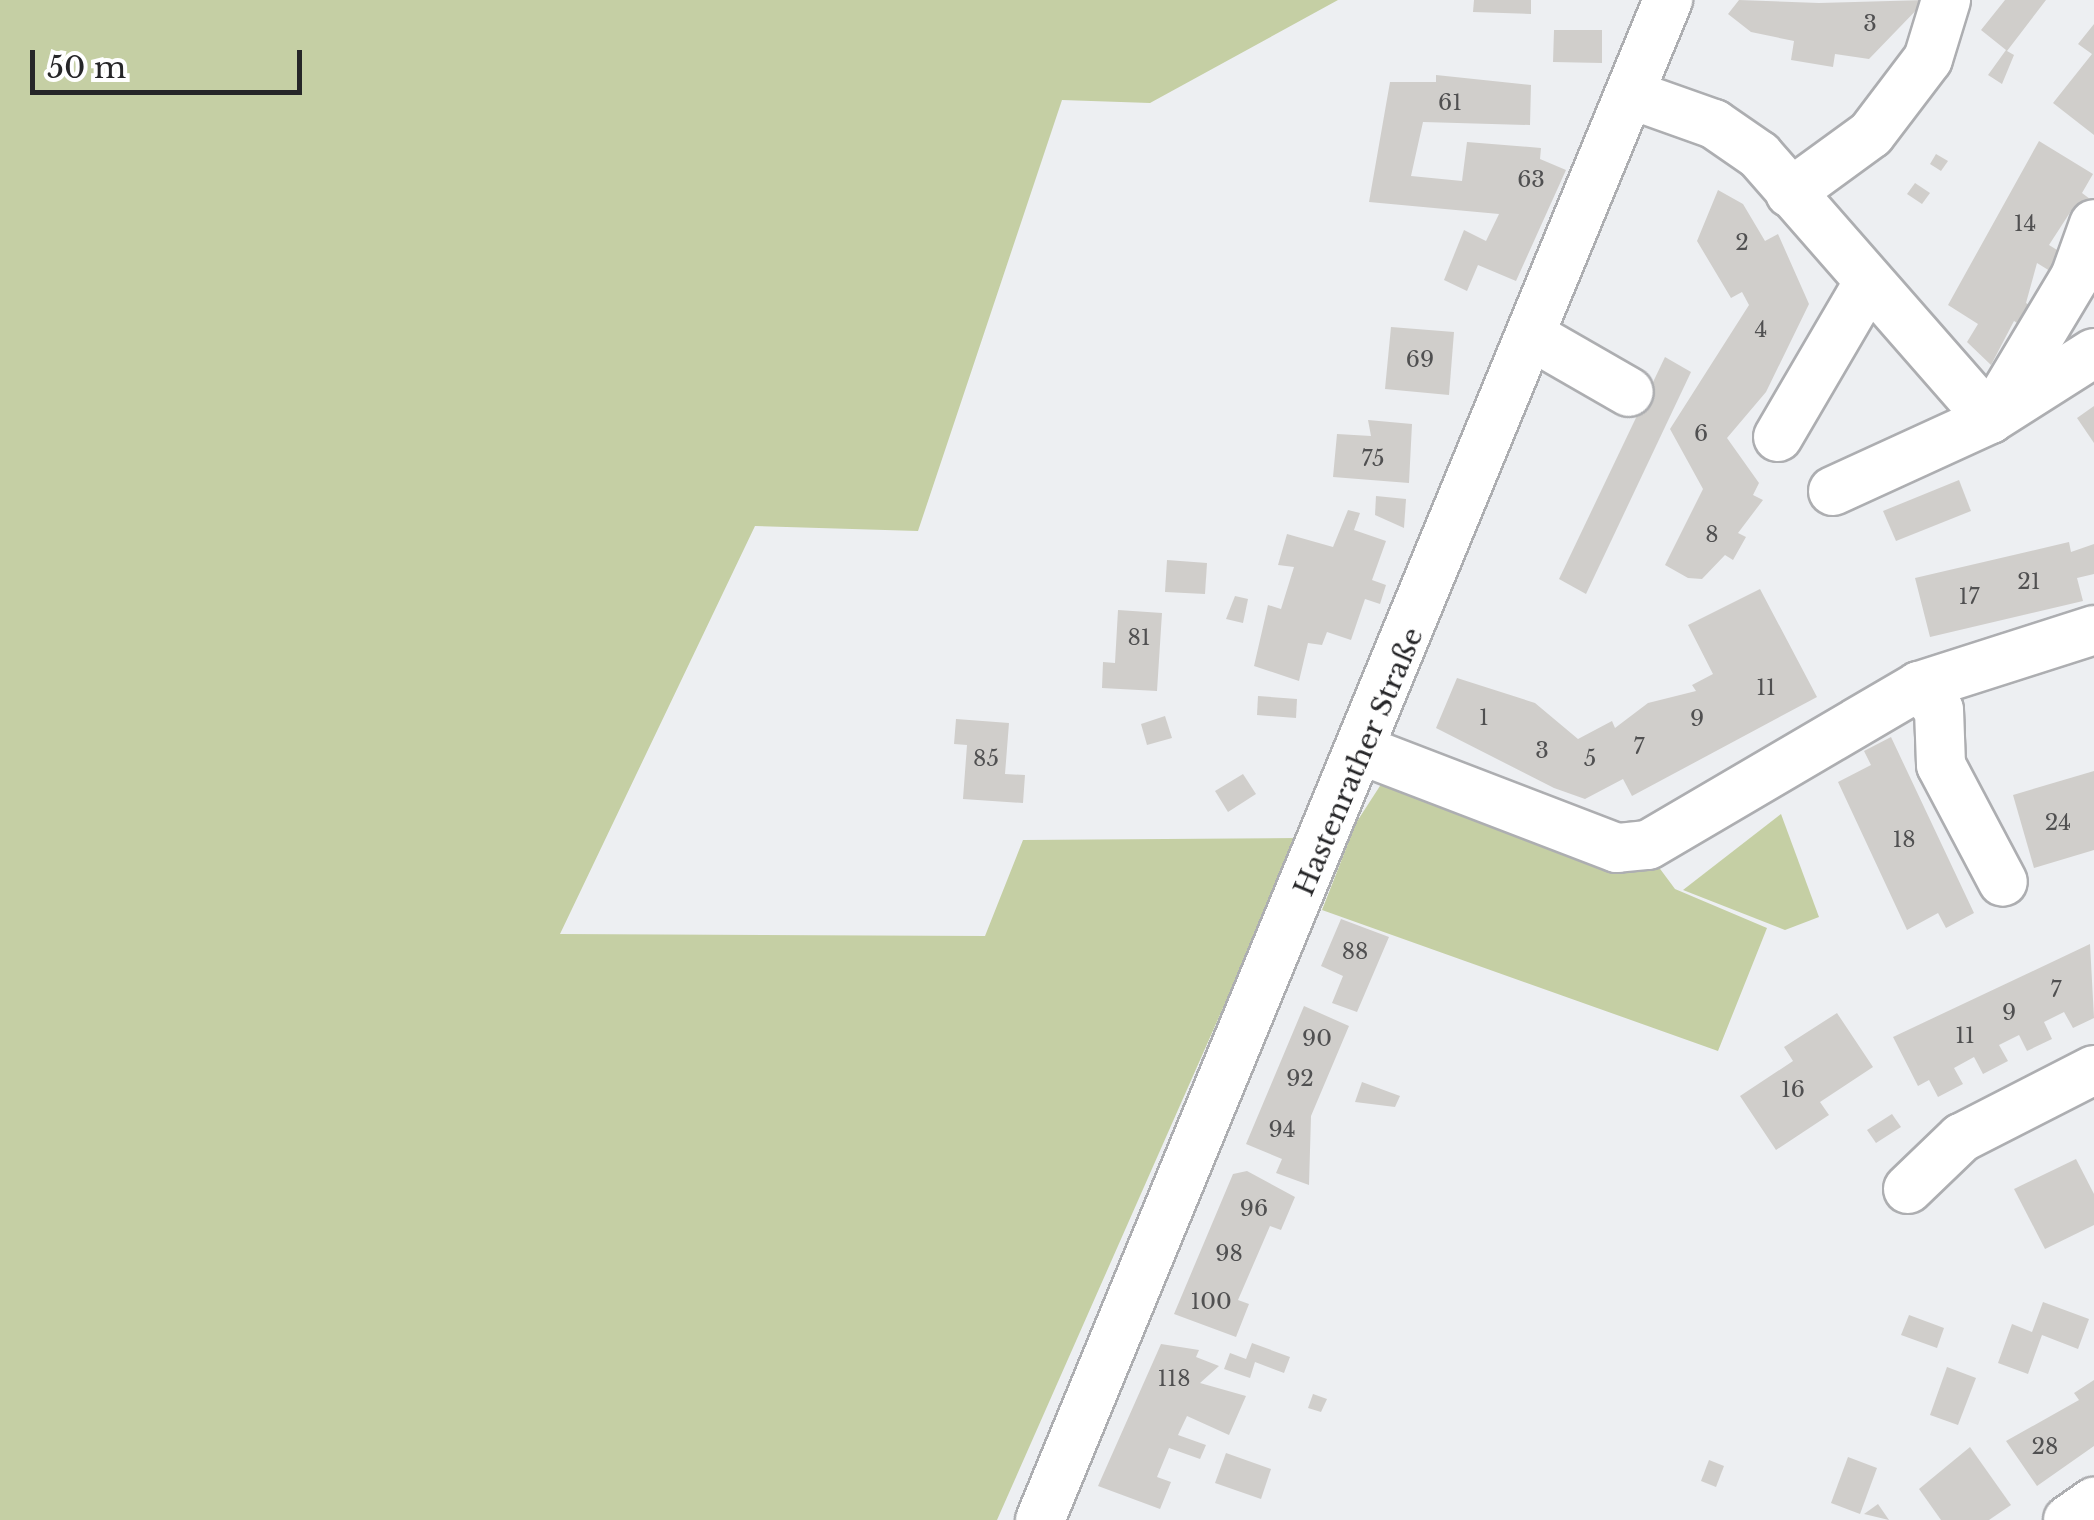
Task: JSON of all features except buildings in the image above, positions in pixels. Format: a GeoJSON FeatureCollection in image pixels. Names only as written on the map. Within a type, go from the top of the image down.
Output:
{"type":"FeatureCollection","features":[{"type":"Feature","properties":{"kind":"street","name":"Hastenrather Straße"},"geometry":{"type":"LineString","coordinates":[[1040,1520],[1635,96],[1668,0]]}},
{"type":"Feature","properties":{"kind":"street"},"geometry":{"type":"LineString","coordinates":[[1790,193],[1871,134],[1928,59],[1946,0]]}},
{"type":"Feature","properties":{"kind":"street"},"geometry":{"type":"LineString","coordinates":[[1635,96],[1714,124],[1790,193],[1990,419]]}},
{"type":"Feature","properties":{"kind":"street"},"geometry":{"type":"LineString","coordinates":[[1990,419],[2076,277],[2094,224]]}},
{"type":"Feature","properties":{"kind":"street"},"geometry":{"type":"LineString","coordinates":[[1778,437],[1868,283]]}},
{"type":"Feature","properties":{"kind":"street"},"geometry":{"type":"LineString","coordinates":[[1535,338],[1629,392]]}},
{"type":"Feature","properties":{"kind":"street"},"geometry":{"type":"LineString","coordinates":[[1833,490],[1990,419],[2094,353]]}},
{"type":"Feature","properties":{"kind":"street"},"geometry":{"type":"LineString","coordinates":[[1364,751],[1617,848],[1648,845],[1919,686],[2094,630]]}},
{"type":"Feature","properties":{"kind":"street"},"geometry":{"type":"LineString","coordinates":[[1919,686],[1939,710],[1941,765],[2003,882]]}},
{"type":"Feature","properties":{"kind":"street"},"geometry":{"type":"LineString","coordinates":[[1908,1189],[1962,1138],[2094,1070]]}},
{"type":"Feature","properties":{"kind":"street"},"geometry":{"type":"LineString","coordinates":[[2068,1520],[2094,1502]]}},
{"type":"Feature","properties":{"kind":"green space"},"geometry":{"type":"Polygon","coordinates":[[[0,0],[1338,0],[1150,103],[1062,100],[918,531],[755,526],[560,934],[985,936],[1023,840],[1298,838],[997,1520],[0,1520],[0,0]]]}},
{"type":"Feature","properties":{"kind":"green space"},"geometry":{"type":"Polygon","coordinates":[[[1389,772],[1649,854],[1675,889],[1767,928],[1718,1051],[1322,910],[1356,823],[1389,772]]]}},
{"type":"Feature","properties":{"kind":"green space"},"geometry":{"type":"Polygon","coordinates":[[[1781,814],[1819,917],[1785,930],[1683,890],[1781,814]]]}}]}
